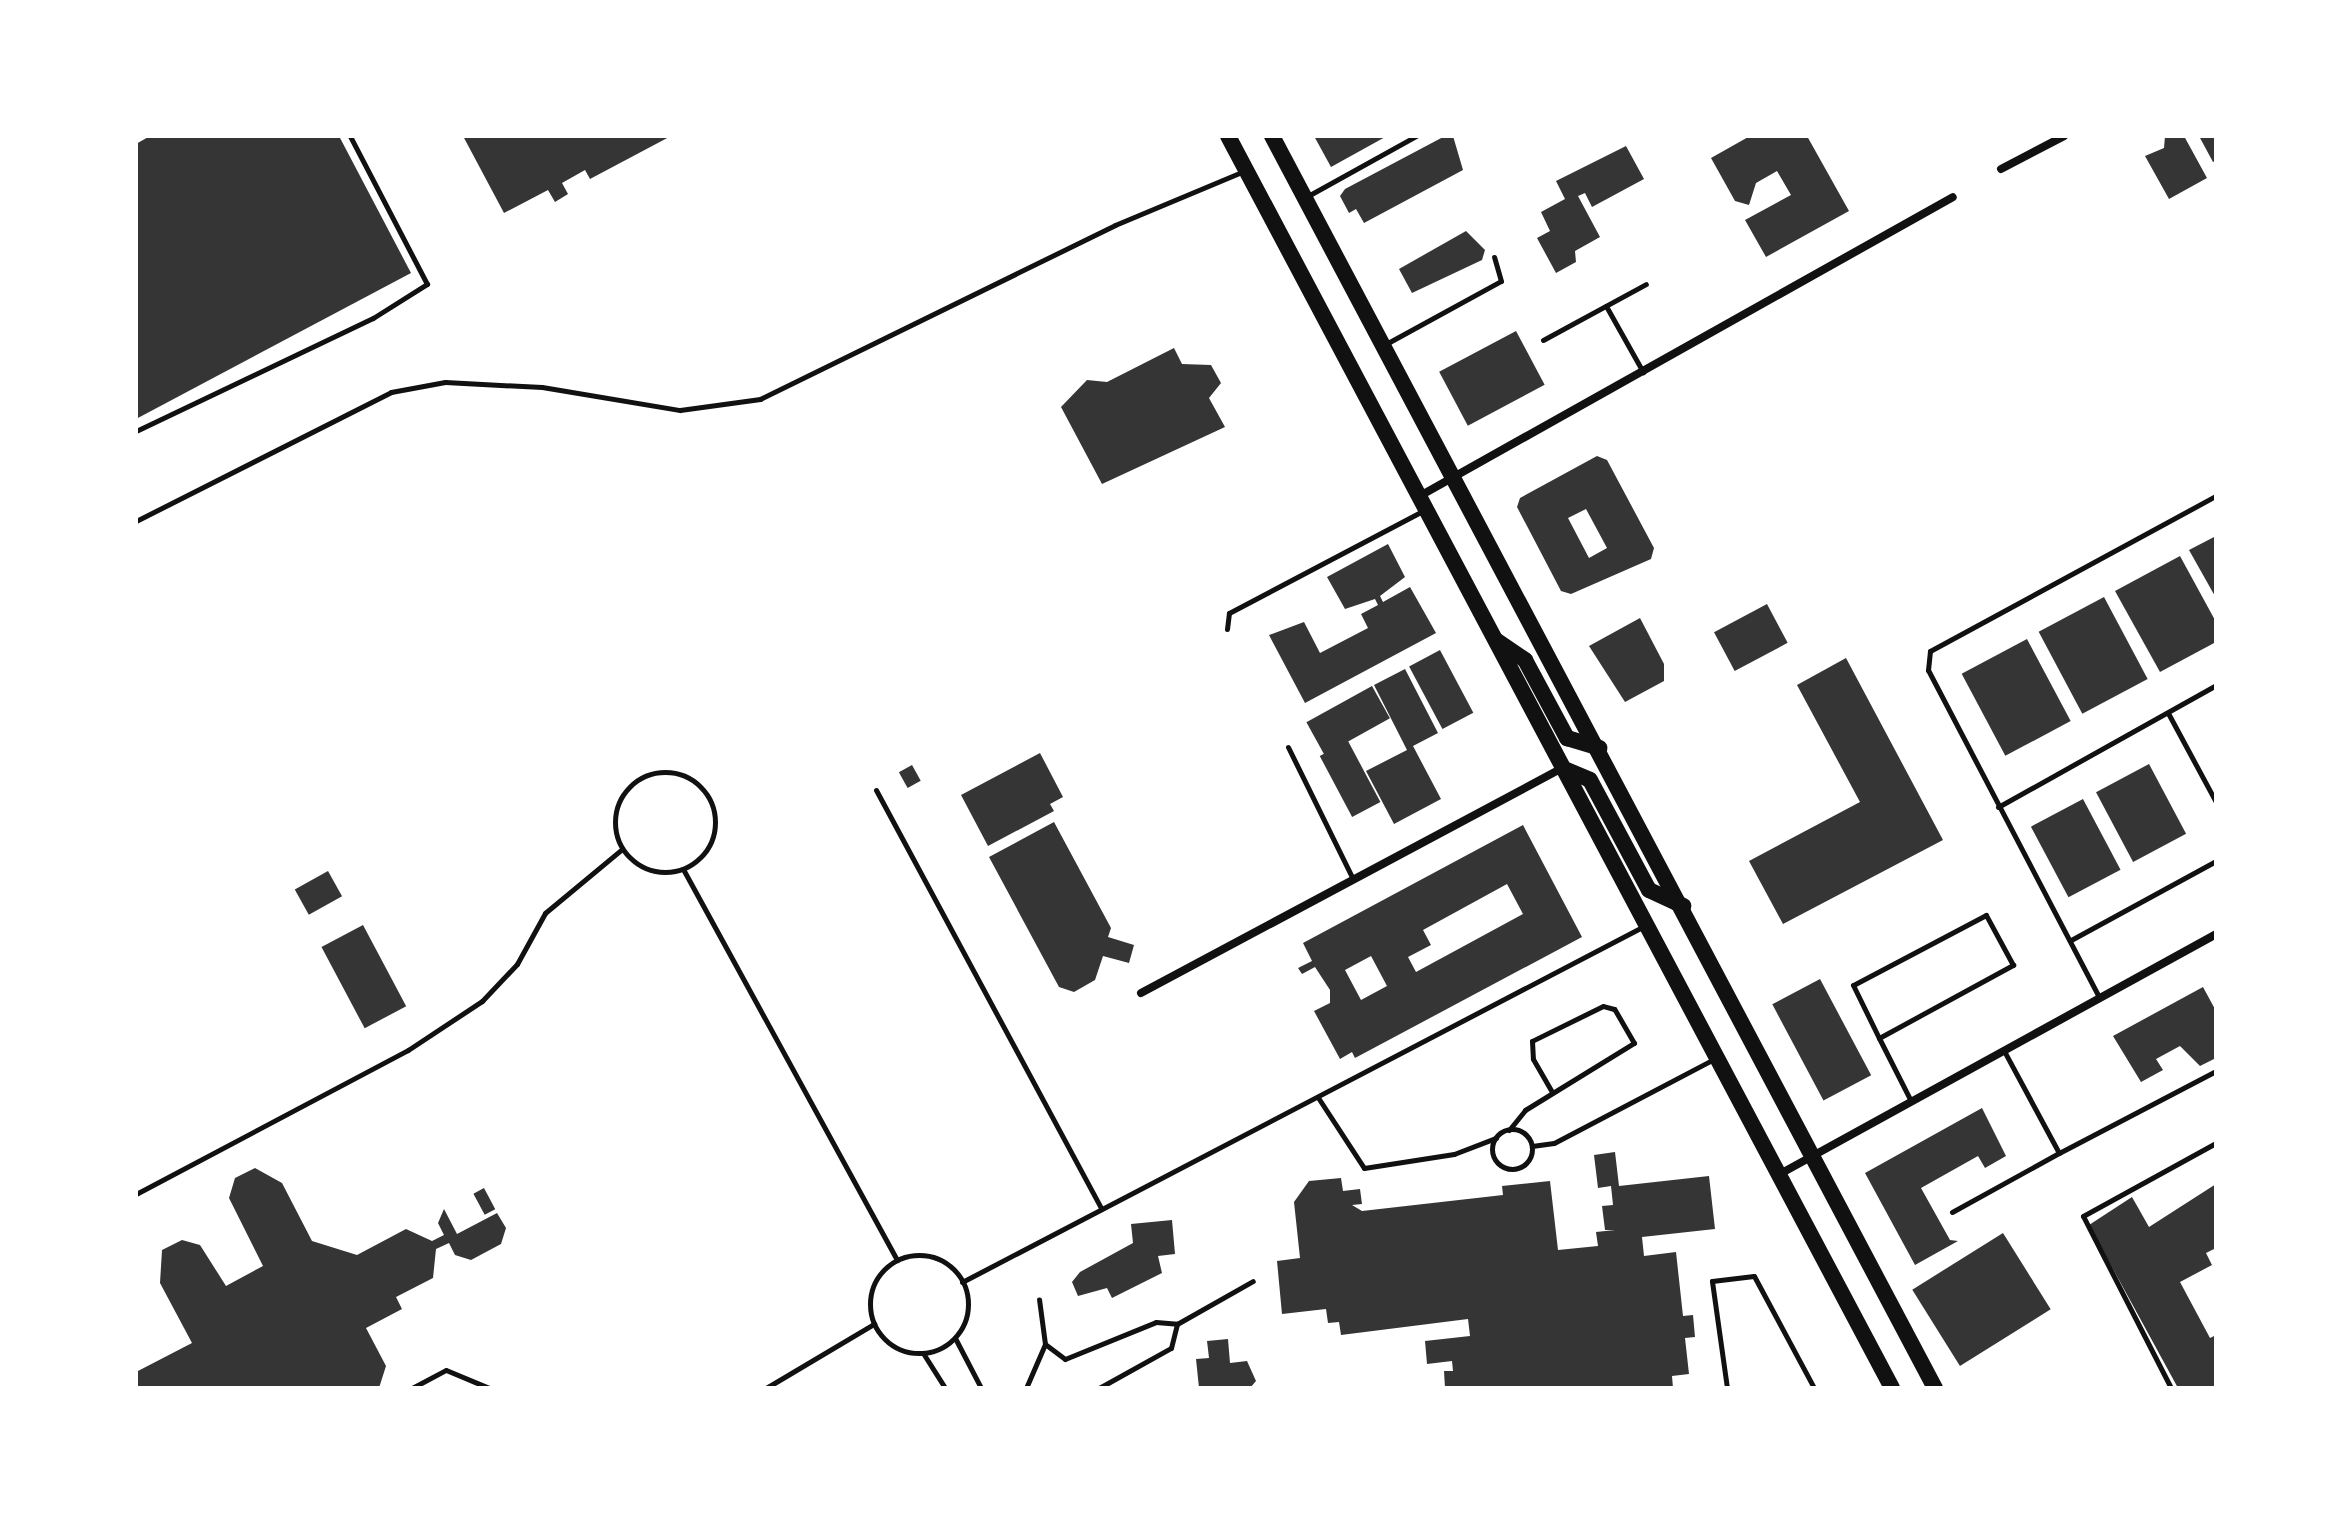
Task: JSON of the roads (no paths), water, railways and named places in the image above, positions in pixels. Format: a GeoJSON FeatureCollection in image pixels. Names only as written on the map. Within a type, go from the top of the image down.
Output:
{"type":"FeatureCollection","features":[{"type":"Feature","properties":{"kind":"main road"},"geometry":{"type":"LineString","coordinates":[[1228,136],[1892,1388]]}},
{"type":"Feature","properties":{"kind":"main road"},"geometry":{"type":"LineString","coordinates":[[1272,136],[1600,748],[1935,1388]]}},
{"type":"Feature","properties":{"kind":"main road"},"geometry":{"type":"LineString","coordinates":[[1493,638],[1525,660],[1567,738],[1600,748]]}},
{"type":"Feature","properties":{"kind":"main road"},"geometry":{"type":"LineString","coordinates":[[1562,768],[1590,780],[1649,890],[1683,906]]}},
{"type":"Feature","properties":{"kind":"street"},"geometry":{"type":"LineString","coordinates":[[2001,169],[2064,136]]}},
{"type":"Feature","properties":{"kind":"street"},"geometry":{"type":"LineString","coordinates":[[1422,503],[1453,477],[1953,197]]}},
{"type":"Feature","properties":{"kind":"street"},"geometry":{"type":"LineString","coordinates":[[1141,993],[1562,768]]}},
{"type":"Feature","properties":{"kind":"street"},"geometry":{"type":"LineString","coordinates":[[1778,1175],[2216,934]]}},
{"type":"Feature","properties":{"kind":"lane"},"geometry":{"type":"LineString","coordinates":[[136,431],[373,318],[427,284],[350,136]]}},
{"type":"Feature","properties":{"kind":"lane"},"geometry":{"type":"LineString","coordinates":[[1305,198],[1416,136]]}},
{"type":"Feature","properties":{"kind":"lane"},"geometry":{"type":"LineString","coordinates":[[136,521],[391,392],[431,384],[542,387],[680,410],[760,399],[1115,225],[1247,171]]}},
{"type":"Feature","properties":{"kind":"lane"},"geometry":{"type":"LineString","coordinates":[[1383,345],[1501,281],[1494,257]]}},
{"type":"Feature","properties":{"kind":"lane"},"geometry":{"type":"LineString","coordinates":[[1543,340],[1646,284]]}},
{"type":"Feature","properties":{"kind":"lane"},"geometry":{"type":"LineString","coordinates":[[1606,306],[1643,373]]}},
{"type":"Feature","properties":{"kind":"lane"},"geometry":{"type":"LineString","coordinates":[[2099,998],[1928,670],[1930,651],[2216,496]]}},
{"type":"Feature","properties":{"kind":"lane"},"geometry":{"type":"LineString","coordinates":[[1227,629],[1229,613],[1422,503]]}},
{"type":"Feature","properties":{"kind":"lane"},"geometry":{"type":"LineString","coordinates":[[1998,807],[2216,685]]}},
{"type":"Feature","properties":{"kind":"lane"},"geometry":{"type":"LineString","coordinates":[[2168,713],[2216,802]]}},
{"type":"Feature","properties":{"kind":"lane"},"geometry":{"type":"LineString","coordinates":[[1288,747],[1353,880]]}},
{"type":"Feature","properties":{"kind":"lane"},"geometry":{"type":"LineString","coordinates":[[656,772],[680,774],[709,796],[716,820],[711,845],[683,869],[649,870],[622,849],[616,813],[625,791],[656,772]]}},
{"type":"Feature","properties":{"kind":"lane"},"geometry":{"type":"LineString","coordinates":[[876,790],[1101,1207]]}},
{"type":"Feature","properties":{"kind":"lane"},"geometry":{"type":"LineString","coordinates":[[136,1194],[408,1050],[482,1001],[517,964],[545,913],[622,849]]}},
{"type":"Feature","properties":{"kind":"lane"},"geometry":{"type":"LineString","coordinates":[[2071,940],[2216,861]]}},
{"type":"Feature","properties":{"kind":"lane"},"geometry":{"type":"LineString","coordinates":[[683,869],[897,1260]]}},
{"type":"Feature","properties":{"kind":"lane"},"geometry":{"type":"LineString","coordinates":[[1879,1038],[2013,965],[1986,915],[1853,985],[1879,1038],[1912,1102]]}},
{"type":"Feature","properties":{"kind":"lane"},"geometry":{"type":"LineString","coordinates":[[962,1282],[1101,1207],[1319,1099],[1644,925]]}},
{"type":"Feature","properties":{"kind":"lane"},"geometry":{"type":"LineString","coordinates":[[1319,1099],[1364,1168],[1454,1154],[1509,1130],[1552,1092],[1634,1043],[1614,1009],[1603,1006],[1532,1041],[1533,1059],[1552,1092]]}},
{"type":"Feature","properties":{"kind":"lane"},"geometry":{"type":"LineString","coordinates":[[2004,1051],[2059,1153]]}},
{"type":"Feature","properties":{"kind":"lane"},"geometry":{"type":"LineString","coordinates":[[1532,1146],[1554,1143],[1715,1059]]}},
{"type":"Feature","properties":{"kind":"lane"},"geometry":{"type":"LineString","coordinates":[[1952,1212],[2216,1071]]}},
{"type":"Feature","properties":{"kind":"lane"},"geometry":{"type":"LineString","coordinates":[[1509,1130],[1521,1131],[1532,1146]]}},
{"type":"Feature","properties":{"kind":"lane"},"geometry":{"type":"LineString","coordinates":[[1496,1138],[1494,1156],[1508,1168],[1526,1164],[1532,1146]]}},
{"type":"Feature","properties":{"kind":"lane"},"geometry":{"type":"LineString","coordinates":[[2171,1388],[2083,1216],[2216,1143]]}},
{"type":"Feature","properties":{"kind":"lane"},"geometry":{"type":"LineString","coordinates":[[923,1353],[955,1338],[968,1309],[962,1282],[934,1257],[897,1260],[873,1287],[874,1324],[889,1343],[923,1353],[945,1388]]}},
{"type":"Feature","properties":{"kind":"lane"},"geometry":{"type":"LineString","coordinates":[[1727,1388],[1712,1281],[1754,1276],[1812,1387]]}},
{"type":"Feature","properties":{"kind":"lane"},"geometry":{"type":"LineString","coordinates":[[1045,1344],[1065,1359],[1156,1322],[1177,1324],[1253,1281]]}},
{"type":"Feature","properties":{"kind":"lane"},"geometry":{"type":"LineString","coordinates":[[1026,1388],[1045,1344],[1039,1299]]}},
{"type":"Feature","properties":{"kind":"lane"},"geometry":{"type":"LineString","coordinates":[[766,1388],[874,1324]]}},
{"type":"Feature","properties":{"kind":"lane"},"geometry":{"type":"LineString","coordinates":[[1099,1388],[1171,1348],[1177,1324]]}},
{"type":"Feature","properties":{"kind":"lane"},"geometry":{"type":"LineString","coordinates":[[955,1338],[981,1388]]}},
{"type":"Feature","properties":{"kind":"lane"},"geometry":{"type":"LineString","coordinates":[[412,1388],[446,1370],[489,1388]]}}]}
